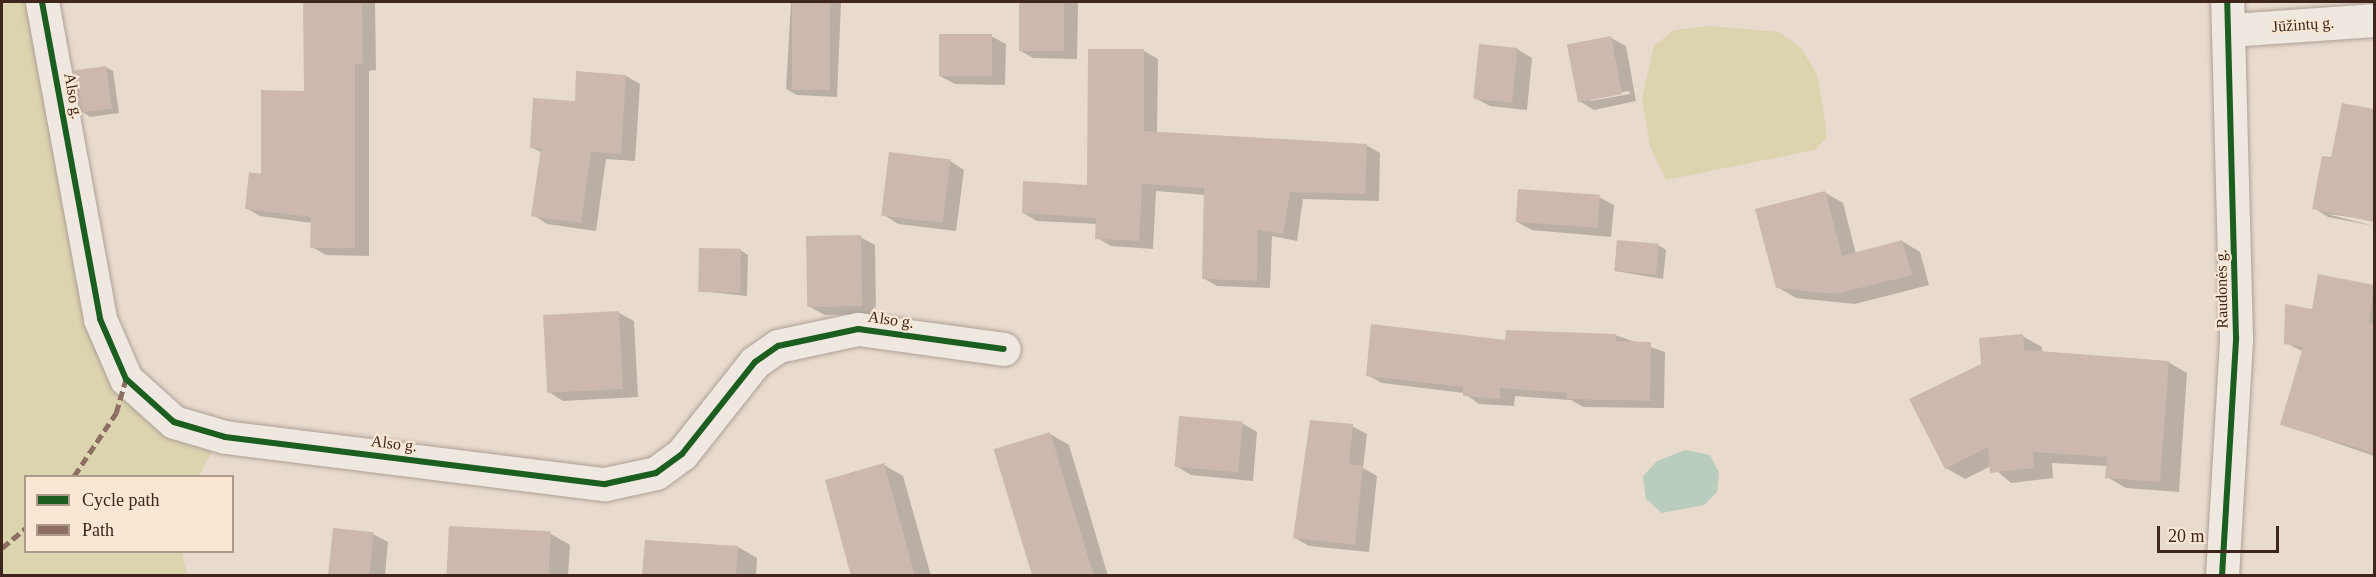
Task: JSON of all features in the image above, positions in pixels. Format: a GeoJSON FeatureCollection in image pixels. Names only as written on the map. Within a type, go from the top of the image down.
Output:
{"type":"FeatureCollection","features":[{"type":"Feature","properties":{"kind":"street","name":"Also g."},"geometry":{"type":"LineString","coordinates":[[42,2],[100,319],[126,379],[174,422],[225,437],[614,483],[656,473],[682,454],[755,362],[778,346],[858,329],[1004,349]]}},
{"type":"Feature","properties":{"kind":"street","name":"Jūžintų g."},"geometry":{"type":"LineString","coordinates":[[2229,16],[2374,20]]}},
{"type":"Feature","properties":{"kind":"street","name":"Raudonės g."},"geometry":{"type":"LineString","coordinates":[[2222,576],[2236,337],[2229,16]]}},
{"type":"Feature","properties":{"kind":"shaded area"},"geometry":{"type":"Polygon","coordinates":[[[2,2],[28,2],[97,336],[214,448],[200,475],[24,475],[24,553],[182,553],[187,575],[2,575],[2,2]]]}},
{"type":"Feature","properties":{"kind":"shaded area"},"geometry":{"type":"Polygon","coordinates":[[[1709,26],[1779,32],[1801,48],[1817,74],[1826,125],[1826,139],[1815,150],[1666,180],[1650,147],[1642,98],[1654,46],[1674,30],[1709,26]]]}},
{"type":"Feature","properties":{"kind":"shaded area"},"geometry":{"type":"Polygon","coordinates":[[[1685,450],[1710,455],[1719,473],[1717,492],[1704,505],[1662,513],[1646,499],[1643,476],[1657,461],[1685,450]]]}},
{"type":"Feature","properties":{"kind":"building"},"geometry":{"type":"Polygon","coordinates":[[[303,2],[362,2],[363,63],[355,64],[355,248],[310,248],[311,217],[245,209],[249,172],[261,174],[261,90],[304,91],[303,2]]]}},
{"type":"Feature","properties":{"kind":"building"},"geometry":{"type":"Polygon","coordinates":[[[792,2],[830,2],[830,90],[792,90],[792,2]]]}},
{"type":"Feature","properties":{"kind":"building"},"geometry":{"type":"Polygon","coordinates":[[[1019,2],[1064,2],[1064,51],[1019,51],[1019,2]]]}},
{"type":"Feature","properties":{"kind":"building"},"geometry":{"type":"Polygon","coordinates":[[[939,34],[992,34],[992,76],[939,76],[939,34]]]}},
{"type":"Feature","properties":{"kind":"building"},"geometry":{"type":"Polygon","coordinates":[[[1611,36],[1622,94],[1578,103],[1567,45],[1611,36]]]}},
{"type":"Feature","properties":{"kind":"building"},"geometry":{"type":"Polygon","coordinates":[[[1479,44],[1518,48],[1512,103],[1473,99],[1479,44]]]}},
{"type":"Feature","properties":{"kind":"building"},"geometry":{"type":"Polygon","coordinates":[[[1088,49],[1144,49],[1144,131],[1367,144],[1365,194],[1290,192],[1283,234],[1258,230],[1257,281],[1202,279],[1204,188],[1142,184],[1139,241],[1095,239],[1096,218],[1022,213],[1023,181],[1087,185],[1088,49]]]}},
{"type":"Feature","properties":{"kind":"building"},"geometry":{"type":"Polygon","coordinates":[[[106,66],[112,109],[80,113],[74,70],[106,66]]]}},
{"type":"Feature","properties":{"kind":"building"},"geometry":{"type":"Polygon","coordinates":[[[576,71],[626,75],[621,154],[591,152],[581,223],[531,216],[541,148],[530,148],[533,98],[575,101],[576,71]]]}},
{"type":"Feature","properties":{"kind":"building"},"geometry":{"type":"Polygon","coordinates":[[[2342,103],[2374,109],[2374,222],[2312,209],[2322,156],[2331,157],[2342,103]]]}},
{"type":"Feature","properties":{"kind":"building"},"geometry":{"type":"Polygon","coordinates":[[[889,152],[951,160],[943,223],[881,216],[889,152]]]}},
{"type":"Feature","properties":{"kind":"building"},"geometry":{"type":"Polygon","coordinates":[[[1518,189],[1600,195],[1597,228],[1516,222],[1518,189]]]}},
{"type":"Feature","properties":{"kind":"building"},"geometry":{"type":"Polygon","coordinates":[[[1825,191],[1842,256],[1902,240],[1912,275],[1835,294],[1776,288],[1755,209],[1825,191]]]}},
{"type":"Feature","properties":{"kind":"building"},"geometry":{"type":"Polygon","coordinates":[[[861,235],[862,306],[807,307],[806,236],[861,235]]]}},
{"type":"Feature","properties":{"kind":"building"},"geometry":{"type":"Polygon","coordinates":[[[1617,240],[1659,244],[1656,275],[1614,271],[1617,240]]]}},
{"type":"Feature","properties":{"kind":"building"},"geometry":{"type":"Polygon","coordinates":[[[699,248],[741,249],[740,293],[698,292],[699,248]]]}},
{"type":"Feature","properties":{"kind":"building"},"geometry":{"type":"Polygon","coordinates":[[[2318,274],[2374,285],[2369,323],[2374,324],[2374,453],[2280,425],[2303,347],[2284,344],[2285,304],[2312,309],[2318,274]]]}},
{"type":"Feature","properties":{"kind":"building"},"geometry":{"type":"Polygon","coordinates":[[[619,311],[623,389],[547,393],[543,315],[619,311]]]}},
{"type":"Feature","properties":{"kind":"building"},"geometry":{"type":"Polygon","coordinates":[[[1371,324],[1505,340],[1506,330],[1616,334],[1616,341],[1651,342],[1650,401],[1567,399],[1567,393],[1500,388],[1500,399],[1463,396],[1463,387],[1366,376],[1371,324]]]}},
{"type":"Feature","properties":{"kind":"building"},"geometry":{"type":"Polygon","coordinates":[[[2023,334],[2024,350],[2169,361],[2160,482],[2105,478],[2107,457],[2033,452],[2034,468],[1990,473],[1988,447],[1945,469],[1909,399],[1981,364],[1979,338],[2023,334]]]}},
{"type":"Feature","properties":{"kind":"building"},"geometry":{"type":"Polygon","coordinates":[[[1179,416],[1243,422],[1238,472],[1175,467],[1179,416]]]}},
{"type":"Feature","properties":{"kind":"building"},"geometry":{"type":"Polygon","coordinates":[[[1310,420],[1353,424],[1349,464],[1363,466],[1355,545],[1293,538],[1310,420]]]}},
{"type":"Feature","properties":{"kind":"building"},"geometry":{"type":"Polygon","coordinates":[[[1050,432],[1094,575],[1032,576],[994,449],[1050,432]]]}},
{"type":"Feature","properties":{"kind":"building"},"geometry":{"type":"Polygon","coordinates":[[[884,463],[915,576],[851,576],[825,480],[884,463]]]}},
{"type":"Feature","properties":{"kind":"building"},"geometry":{"type":"Polygon","coordinates":[[[449,526],[551,531],[549,576],[446,576],[449,526]]]}},
{"type":"Feature","properties":{"kind":"building"},"geometry":{"type":"Polygon","coordinates":[[[333,528],[374,532],[369,576],[328,576],[333,528]]]}},
{"type":"Feature","properties":{"kind":"building"},"geometry":{"type":"Polygon","coordinates":[[[645,540],[738,546],[736,576],[642,576],[645,540]]]}},
{"type":"Feature","properties":{"kind":"marked path"},"geometry":{"type":"LineString","coordinates":[[75,475],[116,413],[126,379]]}},
{"type":"Feature","properties":{"kind":"marked path"},"geometry":{"type":"LineString","coordinates":[[2,548],[24,530]]}},
{"type":"Feature","properties":{"kind":"cycle path"},"geometry":{"type":"LineString","coordinates":[[42,2],[100,319],[126,379],[174,422],[225,437],[605,484],[656,473],[682,454],[755,362],[778,346],[858,329],[1004,349]]}},
{"type":"Feature","properties":{"kind":"cycle path"},"geometry":{"type":"LineString","coordinates":[[2222,576],[2236,337],[2227,2]]}}]}
